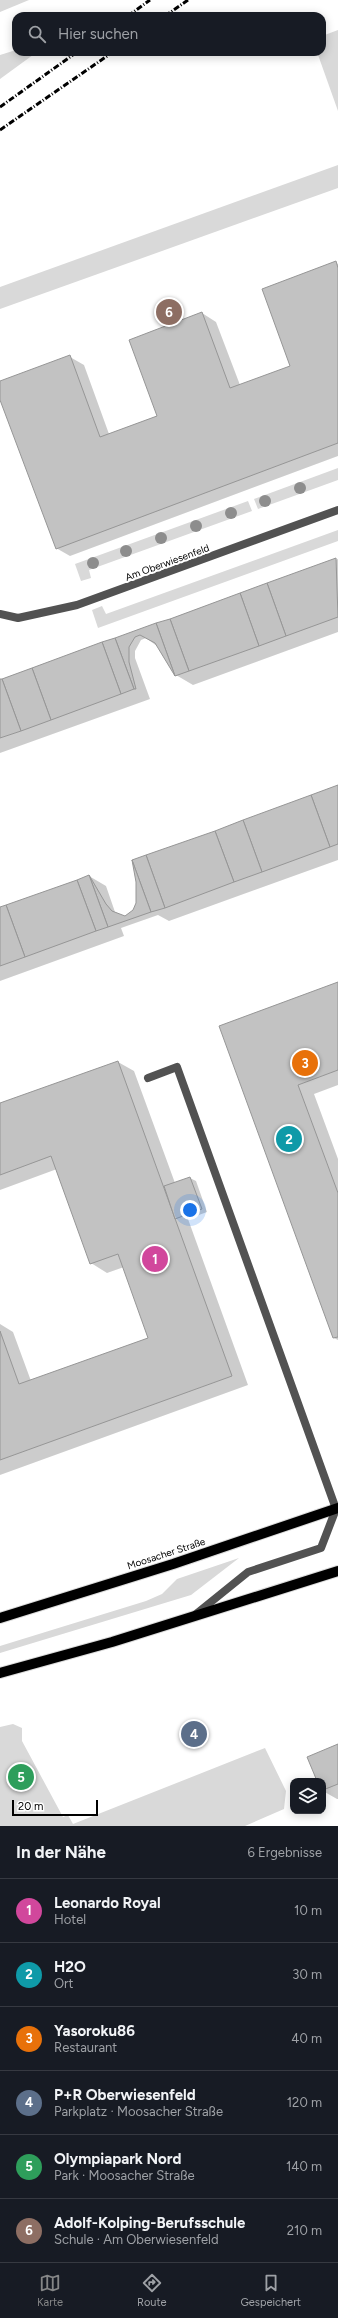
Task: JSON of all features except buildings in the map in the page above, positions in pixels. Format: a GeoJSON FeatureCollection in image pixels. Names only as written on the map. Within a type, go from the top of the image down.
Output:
{"type":"FeatureCollection","features":[{"type":"Feature","properties":{"kind":"main road","name":"Moosacher Straße"},"geometry":{"type":"LineString","coordinates":[[0,1618],[173,1564],[337,1508]]}},
{"type":"Feature","properties":{"kind":"main road"},"geometry":{"type":"LineString","coordinates":[[0,1674],[338,1571]]}},
{"type":"Feature","properties":{"kind":"street","name":"Am Oberwiesenfeld"},"geometry":{"type":"LineString","coordinates":[[0,614],[18,618],[77,605],[338,510]]}},
{"type":"Feature","properties":{"kind":"street"},"geometry":{"type":"LineString","coordinates":[[148,1078],[177,1067],[337,1508],[321,1548],[248,1572],[194,1616]]}},
{"type":"Feature","properties":{"kind":"shaded area"},"geometry":{"type":"Polygon","coordinates":[[[0,0],[29,0],[0,12],[0,0]]]}},
{"type":"Feature","properties":{"kind":"shaded area"},"geometry":{"type":"Polygon","coordinates":[[[338,30],[338,111],[318,56],[326,56],[326,34],[338,30]]]}},
{"type":"Feature","properties":{"kind":"shaded area"},"geometry":{"type":"Polygon","coordinates":[[[12,51],[12,56],[32,56],[0,79],[0,55],[12,51]]]}},
{"type":"Feature","properties":{"kind":"shaded area"},"geometry":{"type":"Polygon","coordinates":[[[338,165],[338,188],[0,309],[0,287],[338,165]]]}},
{"type":"Feature","properties":{"kind":"shaded area"},"geometry":{"type":"Polygon","coordinates":[[[338,468],[338,480],[258,509],[254,499],[338,468]]]}},
{"type":"Feature","properties":{"kind":"shaded area"},"geometry":{"type":"Polygon","coordinates":[[[248,501],[252,511],[89,570],[91,578],[81,581],[75,564],[248,501]]]}},
{"type":"Feature","properties":{"kind":"shaded area"},"geometry":{"type":"Polygon","coordinates":[[[338,530],[338,541],[98,628],[92,610],[102,606],[106,614],[338,530]]]}},
{"type":"Feature","properties":{"kind":"shaded area"},"geometry":{"type":"Polygon","coordinates":[[[239,1558],[191,1595],[0,1653],[0,1646],[146,1601],[162,1594],[177,1579],[239,1558]]]}},
{"type":"Feature","properties":{"kind":"shaded area"},"geometry":{"type":"Polygon","coordinates":[[[13,1724],[22,1728],[22,1741],[63,1817],[68,1815],[73,1824],[265,1748],[286,1791],[284,1809],[245,1826],[0,1826],[0,1727],[13,1724]]]}},
{"type":"Feature","properties":{"kind":"railway"},"geometry":{"type":"LineString","coordinates":[[134,12],[150,0]]}},
{"type":"Feature","properties":{"kind":"railway"},"geometry":{"type":"LineString","coordinates":[[171,12],[188,0]]}},
{"type":"Feature","properties":{"kind":"railway"},"geometry":{"type":"LineString","coordinates":[[0,107],[71,56]]}},
{"type":"Feature","properties":{"kind":"railway"},"geometry":{"type":"LineString","coordinates":[[0,130],[107,56]]}},
{"type":"Feature","properties":{"kind":"place","name":"Adolf-Kolping-Berufsschule"},"geometry":{"type":"Point","coordinates":[169,312]}},
{"type":"Feature","properties":{"kind":"place","name":"Yasoroku86"},"geometry":{"type":"Point","coordinates":[305,1063]}},
{"type":"Feature","properties":{"kind":"place","name":"H2O"},"geometry":{"type":"Point","coordinates":[289,1139]}},
{"type":"Feature","properties":{"kind":"place","name":"Leonardo Royal"},"geometry":{"type":"Point","coordinates":[155,1259]}},
{"type":"Feature","properties":{"kind":"place","name":"P+R Oberwiesenfeld"},"geometry":{"type":"Point","coordinates":[194,1734]}},
{"type":"Feature","properties":{"kind":"place","name":"Olympiapark Nord"},"geometry":{"type":"Point","coordinates":[21,1777]}}]}
